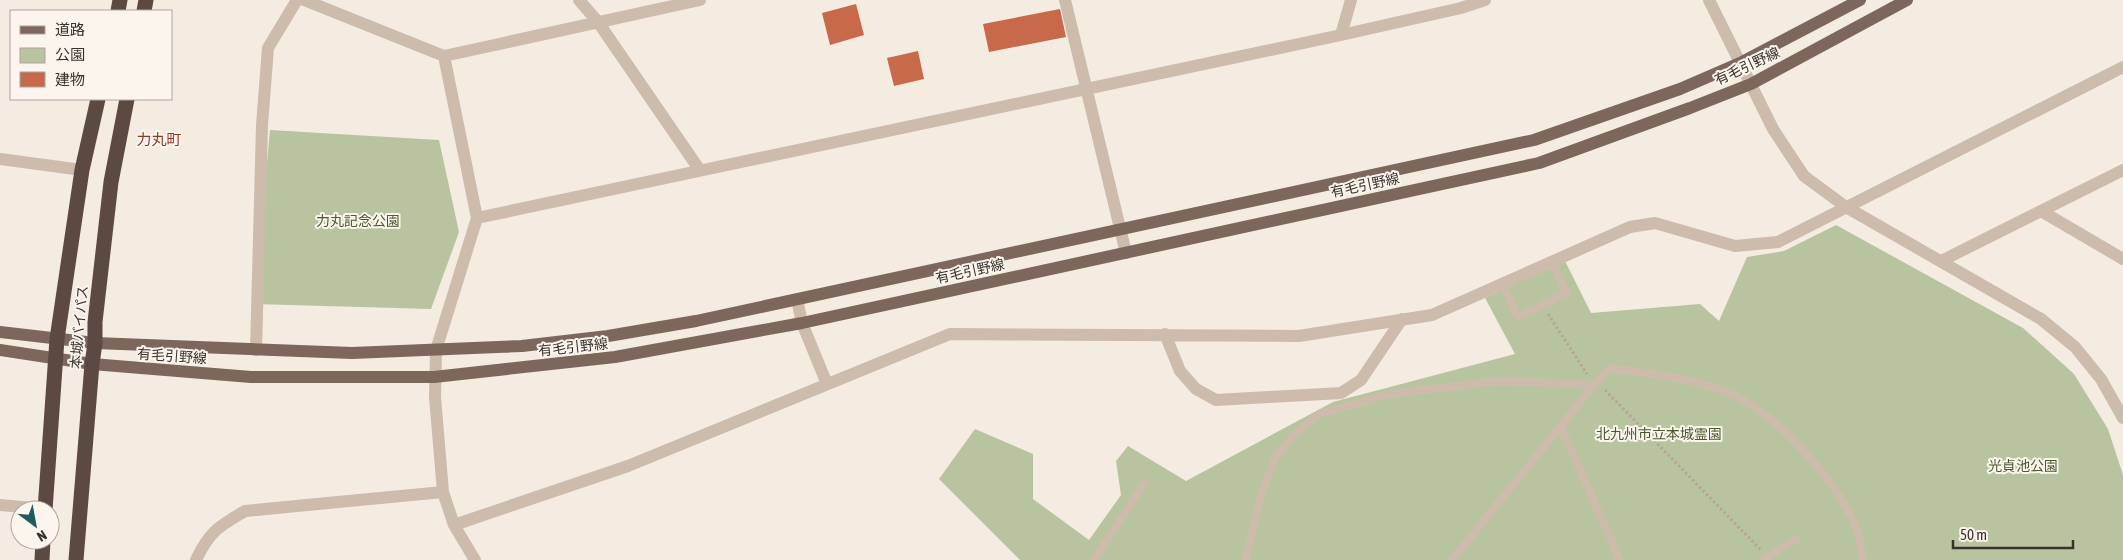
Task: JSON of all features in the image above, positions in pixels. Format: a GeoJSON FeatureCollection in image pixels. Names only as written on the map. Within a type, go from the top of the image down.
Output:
{"type":"FeatureCollection","features":[{"type":"Feature","properties":{"kind":"highway","name":"本城バイパス"},"geometry":{"type":"LineString","coordinates":[[46,500],[57,339],[82,170],[98,100]]}},
{"type":"Feature","properties":{"kind":"highway","name":"本城バイパス"},"geometry":{"type":"LineString","coordinates":[[76,560],[95,343],[95,322],[111,182],[127,100]]}},
{"type":"Feature","properties":{"kind":"main road","name":"有毛引野線"},"geometry":{"type":"LineString","coordinates":[[0,332],[95,343],[352,353],[522,346],[608,336],[696,321],[1534,140],[1680,89],[1740,63],[1860,0]]}},
{"type":"Feature","properties":{"kind":"main road","name":"有毛引野線"},"geometry":{"type":"LineString","coordinates":[[0,350],[92,364],[251,377],[434,377],[615,357],[700,343],[802,323],[1539,163],[1751,84],[1907,0]]}},
{"type":"Feature","properties":{"kind":"street"},"geometry":{"type":"LineString","coordinates":[[256,350],[262,124],[268,48],[297,0]]}},
{"type":"Feature","properties":{"kind":"street"},"geometry":{"type":"LineString","coordinates":[[304,0],[444,56],[700,0]]}},
{"type":"Feature","properties":{"kind":"street"},"geometry":{"type":"LineString","coordinates":[[579,0],[598,22],[699,169]]}},
{"type":"Feature","properties":{"kind":"street"},"geometry":{"type":"LineString","coordinates":[[1065,0],[1126,252]]}},
{"type":"Feature","properties":{"kind":"street"},"geometry":{"type":"LineString","coordinates":[[1341,35],[1351,0]]}},
{"type":"Feature","properties":{"kind":"street"},"geometry":{"type":"LineString","coordinates":[[477,218],[699,169],[1341,35],[1461,8],[1485,0]]}},
{"type":"Feature","properties":{"kind":"street"},"geometry":{"type":"LineString","coordinates":[[1709,0],[1773,129],[1804,176],[1846,207],[2041,319],[2075,347],[2100,379],[2123,418]]}},
{"type":"Feature","properties":{"kind":"street"},"geometry":{"type":"LineString","coordinates":[[444,56],[477,218],[436,350],[434,377],[443,492],[454,525],[475,560]]}},
{"type":"Feature","properties":{"kind":"street"},"geometry":{"type":"LineString","coordinates":[[454,525],[628,466],[950,334],[1299,336],[1432,315],[1630,227],[1654,223],[1735,246],[1778,242],[2123,67]]}},
{"type":"Feature","properties":{"kind":"street"},"geometry":{"type":"LineString","coordinates":[[0,159],[82,170]]}},
{"type":"Feature","properties":{"kind":"street"},"geometry":{"type":"LineString","coordinates":[[1941,260],[2123,170]]}},
{"type":"Feature","properties":{"kind":"street"},"geometry":{"type":"LineString","coordinates":[[2041,211],[2123,260]]}},
{"type":"Feature","properties":{"kind":"street"},"geometry":{"type":"LineString","coordinates":[[797,299],[802,323],[826,384]]}},
{"type":"Feature","properties":{"kind":"street"},"geometry":{"type":"LineString","coordinates":[[1165,334],[1180,371],[1196,389],[1216,400],[1341,393],[1361,380],[1402,319]]}},
{"type":"Feature","properties":{"kind":"street"},"geometry":{"type":"LineString","coordinates":[[196,560],[206,538],[224,523],[245,511],[443,492]]}},
{"type":"Feature","properties":{"kind":"lane"},"geometry":{"type":"LineString","coordinates":[[1502,284],[1518,317],[1567,294],[1552,262]]}},
{"type":"Feature","properties":{"kind":"lane"},"geometry":{"type":"LineString","coordinates":[[1452,560],[1594,385],[1610,368],[1676,377],[1729,393],[1761,412],[1794,441],[1833,487],[1857,531],[1863,560]]}},
{"type":"Feature","properties":{"kind":"lane"},"geometry":{"type":"LineString","coordinates":[[1246,560],[1259,502],[1275,458],[1295,434],[1320,414],[1390,394],[1498,381],[1594,385]]}},
{"type":"Feature","properties":{"kind":"lane"},"geometry":{"type":"LineString","coordinates":[[1561,427],[1620,560]]}},
{"type":"Feature","properties":{"kind":"lane"},"geometry":{"type":"LineString","coordinates":[[1094,560],[1145,482]]}},
{"type":"Feature","properties":{"kind":"lane"},"geometry":{"type":"LineString","coordinates":[[1764,557],[1796,539]]}},
{"type":"Feature","properties":{"kind":"path"},"geometry":{"type":"LineString","coordinates":[[1543,305],[1594,385],[1600,384],[1764,557]]}},
{"type":"Feature","properties":{"kind":"green space","name":"力丸記念公園"},"geometry":{"type":"Polygon","coordinates":[[[270,130],[439,140],[459,232],[431,309],[254,304],[270,130]]]}},
{"type":"Feature","properties":{"kind":"green space","name":"北九州市立本城霊園"},"geometry":{"type":"Polygon","coordinates":[[[1836,225],[2023,328],[2074,374],[2108,429],[2123,475],[2123,560],[1020,560],[939,479],[975,429],[1033,454],[1033,499],[1089,540],[1121,495],[1116,461],[1128,446],[1186,481],[1333,402],[1515,354],[1485,298],[1565,261],[1591,313],[1700,304],[1719,321],[1747,257],[1784,251],[1836,225]]]}},
{"type":"Feature","properties":{"kind":"building"},"geometry":{"type":"Polygon","coordinates":[[[856,4],[864,35],[830,45],[822,13],[856,4]]]}},
{"type":"Feature","properties":{"kind":"building"},"geometry":{"type":"Polygon","coordinates":[[[1060,9],[1066,37],[989,52],[983,24],[1060,9]]]}},
{"type":"Feature","properties":{"kind":"building"},"geometry":{"type":"Polygon","coordinates":[[[918,51],[924,79],[894,86],[887,58],[918,51]]]}},
{"type":"Feature","properties":{"kind":"district","name":"力丸町"},"geometry":{"type":"Point","coordinates":[159,139]}},
{"type":"Feature","properties":{"kind":"park label","name":"光貞池公園"},"geometry":{"type":"Point","coordinates":[2023,466]}}]}
